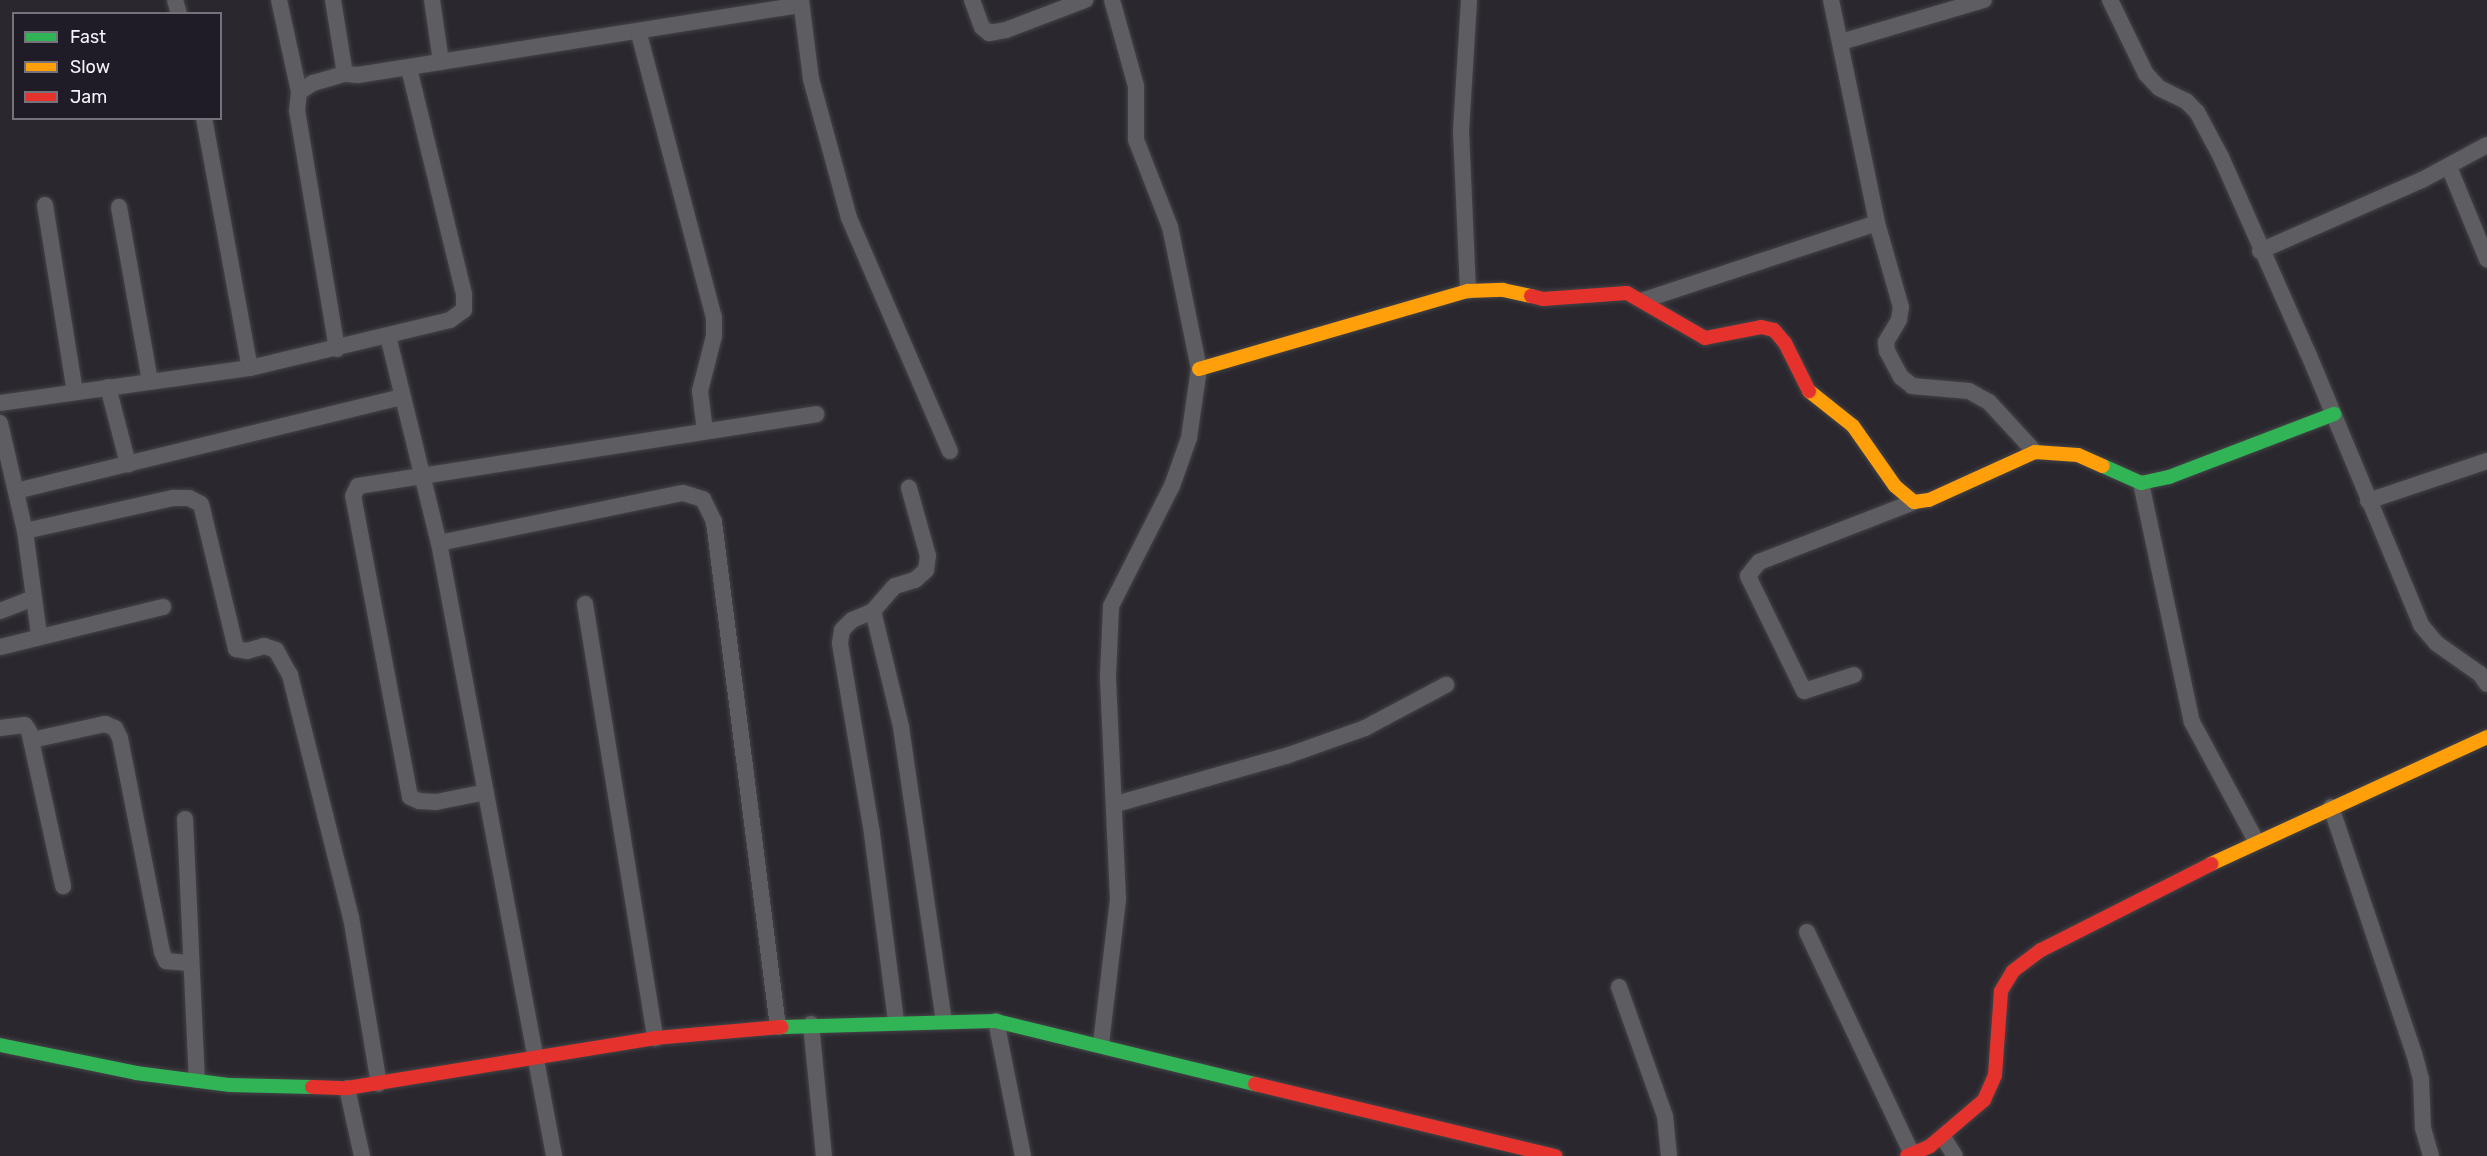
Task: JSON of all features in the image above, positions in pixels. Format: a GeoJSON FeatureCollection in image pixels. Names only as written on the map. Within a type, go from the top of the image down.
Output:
{"type":"FeatureCollection","features":[{"type":"Feature","properties":{"kind":"main road"},"geometry":{"type":"LineString","coordinates":[[1198,369],[1468,291],[1503,290],[1543,298],[1628,293],[1644,300],[1705,338],[1761,327],[1774,330],[1785,343],[1809,391],[1853,426],[1895,486],[1914,502],[1929,501],[2035,452],[2078,454],[2141,483],[2169,477],[2334,414]]}},
{"type":"Feature","properties":{"kind":"main road"},"geometry":{"type":"LineString","coordinates":[[1910,1155],[1943,1137],[1984,1100],[1995,1075],[2001,991],[2013,971],[2041,950],[2256,841],[2487,737]]}},
{"type":"Feature","properties":{"kind":"main road"},"geometry":{"type":"LineString","coordinates":[[0,1045],[136,1073],[286,1089],[347,1088],[655,1038],[811,1024],[944,1020],[996,1021],[1101,1044],[1555,1156]]}},
{"type":"Feature","properties":{"kind":"street"},"geometry":{"type":"LineString","coordinates":[[279,0],[299,93],[297,111],[337,349]]}},
{"type":"Feature","properties":{"kind":"street"},"geometry":{"type":"LineString","coordinates":[[333,0],[345,74]]}},
{"type":"Feature","properties":{"kind":"street"},"geometry":{"type":"LineString","coordinates":[[432,0],[441,62]]}},
{"type":"Feature","properties":{"kind":"street"},"geometry":{"type":"LineString","coordinates":[[972,0],[982,27],[989,33],[1006,30],[1085,0]]}},
{"type":"Feature","properties":{"kind":"street"},"geometry":{"type":"LineString","coordinates":[[1101,1044],[1117,926],[1116,804],[1108,667],[1111,606],[1172,486],[1189,438],[1198,369],[1170,227],[1136,140],[1136,86],[1112,0]]}},
{"type":"Feature","properties":{"kind":"street"},"geometry":{"type":"LineString","coordinates":[[1468,291],[1461,131],[1469,0]]}},
{"type":"Feature","properties":{"kind":"street"},"geometry":{"type":"LineString","coordinates":[[1831,0],[1877,223],[1901,307],[1899,320],[1886,342],[1901,377],[1912,386],[1969,391],[1989,402],[2035,452]]}},
{"type":"Feature","properties":{"kind":"street"},"geometry":{"type":"LineString","coordinates":[[1841,42],[1984,0]]}},
{"type":"Feature","properties":{"kind":"street"},"geometry":{"type":"LineString","coordinates":[[2110,0],[2146,74],[2159,88],[2186,101],[2197,112],[2221,157],[2260,251],[2334,414],[2421,625],[2436,643],[2480,674],[2487,684]]}},
{"type":"Feature","properties":{"kind":"street"},"geometry":{"type":"LineString","coordinates":[[299,93],[312,83],[345,74],[409,68],[639,34],[801,3],[812,79],[849,218],[950,451]]}},
{"type":"Feature","properties":{"kind":"street"},"geometry":{"type":"LineString","coordinates":[[639,34],[714,316],[714,336],[700,392],[705,431]]}},
{"type":"Feature","properties":{"kind":"street"},"geometry":{"type":"LineString","coordinates":[[0,403],[250,368],[337,349],[450,320],[464,310],[464,294],[409,68]]}},
{"type":"Feature","properties":{"kind":"street"},"geometry":{"type":"LineString","coordinates":[[204,120],[250,368]]}},
{"type":"Feature","properties":{"kind":"street"},"geometry":{"type":"LineString","coordinates":[[2260,251],[2449,167],[2487,145]]}},
{"type":"Feature","properties":{"kind":"street"},"geometry":{"type":"LineString","coordinates":[[2449,167],[2487,259]]}},
{"type":"Feature","properties":{"kind":"street"},"geometry":{"type":"LineString","coordinates":[[45,205],[75,392]]}},
{"type":"Feature","properties":{"kind":"street"},"geometry":{"type":"LineString","coordinates":[[119,207],[150,381]]}},
{"type":"Feature","properties":{"kind":"street"},"geometry":{"type":"LineString","coordinates":[[1644,300],[1877,223]]}},
{"type":"Feature","properties":{"kind":"street"},"geometry":{"type":"LineString","coordinates":[[388,336],[439,543],[554,1156]]}},
{"type":"Feature","properties":{"kind":"street"},"geometry":{"type":"LineString","coordinates":[[108,387],[128,464]]}},
{"type":"Feature","properties":{"kind":"street"},"geometry":{"type":"LineString","coordinates":[[16,491],[403,397]]}},
{"type":"Feature","properties":{"kind":"street"},"geometry":{"type":"LineString","coordinates":[[486,792],[418,801],[410,797],[353,496],[358,486],[370,482],[816,414]]}},
{"type":"Feature","properties":{"kind":"street"},"geometry":{"type":"LineString","coordinates":[[0,423],[25,531],[32,599],[39,635]]}},
{"type":"Feature","properties":{"kind":"street"},"geometry":{"type":"LineString","coordinates":[[2368,501],[2487,461]]}},
{"type":"Feature","properties":{"kind":"street"},"geometry":{"type":"LineString","coordinates":[[2141,483],[2192,722],[2256,841]]}},
{"type":"Feature","properties":{"kind":"street"},"geometry":{"type":"LineString","coordinates":[[896,1021],[872,833],[840,643],[842,630],[852,620],[873,611],[895,586],[915,580],[926,570],[928,556],[909,488]]}},
{"type":"Feature","properties":{"kind":"street"},"geometry":{"type":"LineString","coordinates":[[439,543],[683,493],[703,499],[714,522],[778,1027]]}},
{"type":"Feature","properties":{"kind":"street"},"geometry":{"type":"LineString","coordinates":[[25,531],[173,498],[189,498],[201,504],[236,649],[248,651],[264,646],[276,650],[290,675],[351,916],[379,1084]]}},
{"type":"Feature","properties":{"kind":"street"},"geometry":{"type":"LineString","coordinates":[[1854,675],[1804,691],[1748,576],[1759,562],[1914,502]]}},
{"type":"Feature","properties":{"kind":"street"},"geometry":{"type":"LineString","coordinates":[[0,610],[32,599]]}},
{"type":"Feature","properties":{"kind":"street"},"geometry":{"type":"LineString","coordinates":[[585,604],[655,1038]]}},
{"type":"Feature","properties":{"kind":"street"},"geometry":{"type":"LineString","coordinates":[[0,647],[39,635],[163,607]]}},
{"type":"Feature","properties":{"kind":"street"},"geometry":{"type":"LineString","coordinates":[[873,611],[901,727],[944,1020]]}},
{"type":"Feature","properties":{"kind":"street"},"geometry":{"type":"LineString","coordinates":[[1116,804],[1286,756],[1365,728],[1446,685]]}},
{"type":"Feature","properties":{"kind":"street"},"geometry":{"type":"LineString","coordinates":[[32,740],[105,724],[115,728],[120,738],[162,952],[166,961],[191,963]]}},
{"type":"Feature","properties":{"kind":"street"},"geometry":{"type":"LineString","coordinates":[[0,728],[24,725],[32,740],[63,886]]}},
{"type":"Feature","properties":{"kind":"street"},"geometry":{"type":"LineString","coordinates":[[2331,807],[2416,1062],[2424,1102],[2423,1128],[2431,1156]]}},
{"type":"Feature","properties":{"kind":"street"},"geometry":{"type":"LineString","coordinates":[[185,819],[197,1080]]}},
{"type":"Feature","properties":{"kind":"street"},"geometry":{"type":"LineString","coordinates":[[1807,932],[1910,1155]]}},
{"type":"Feature","properties":{"kind":"street"},"geometry":{"type":"LineString","coordinates":[[1619,987],[1665,1116],[1669,1156]]}},
{"type":"Feature","properties":{"kind":"street"},"geometry":{"type":"LineString","coordinates":[[996,1021],[1023,1156]]}},
{"type":"Feature","properties":{"kind":"street"},"geometry":{"type":"LineString","coordinates":[[811,1024],[824,1156]]}},
{"type":"Feature","properties":{"kind":"street"},"geometry":{"type":"LineString","coordinates":[[347,1088],[362,1156]]}},
{"type":"Feature","properties":{"kind":"street"},"geometry":{"type":"LineString","coordinates":[[1943,1137],[1955,1156]]}},
{"type":"Feature","properties":{"kind":"traffic: fast"},"geometry":{"type":"LineString","coordinates":[[2103,466],[2141,483],[2169,477],[2334,414]]}},
{"type":"Feature","properties":{"kind":"traffic: fast"},"geometry":{"type":"LineString","coordinates":[[782,1027],[996,1021],[1255,1084]]}},
{"type":"Feature","properties":{"kind":"traffic: fast"},"geometry":{"type":"LineString","coordinates":[[0,1045],[136,1073],[230,1085],[312,1087]]}},
{"type":"Feature","properties":{"kind":"traffic: slow"},"geometry":{"type":"LineString","coordinates":[[1199,369],[1468,291],[1503,290],[1531,296]]}},
{"type":"Feature","properties":{"kind":"traffic: slow"},"geometry":{"type":"LineString","coordinates":[[1809,391],[1853,426],[1895,486],[1914,502],[1929,500],[2035,452],[2078,455],[2103,466]]}},
{"type":"Feature","properties":{"kind":"traffic: slow"},"geometry":{"type":"LineString","coordinates":[[2211,864],[2487,737]]}},
{"type":"Feature","properties":{"kind":"traffic: jam"},"geometry":{"type":"LineString","coordinates":[[1531,296],[1543,299],[1627,293],[1705,338],[1761,327],[1774,330],[1785,343],[1809,391]]}},
{"type":"Feature","properties":{"kind":"traffic: jam"},"geometry":{"type":"LineString","coordinates":[[1907,1156],[1930,1146],[1984,1100],[1995,1075],[2001,991],[2013,971],[2041,950],[2211,864]]}},
{"type":"Feature","properties":{"kind":"traffic: jam"},"geometry":{"type":"LineString","coordinates":[[312,1087],[347,1088],[655,1038],[782,1027]]}},
{"type":"Feature","properties":{"kind":"traffic: jam"},"geometry":{"type":"LineString","coordinates":[[1255,1084],[1555,1156]]}}]}
